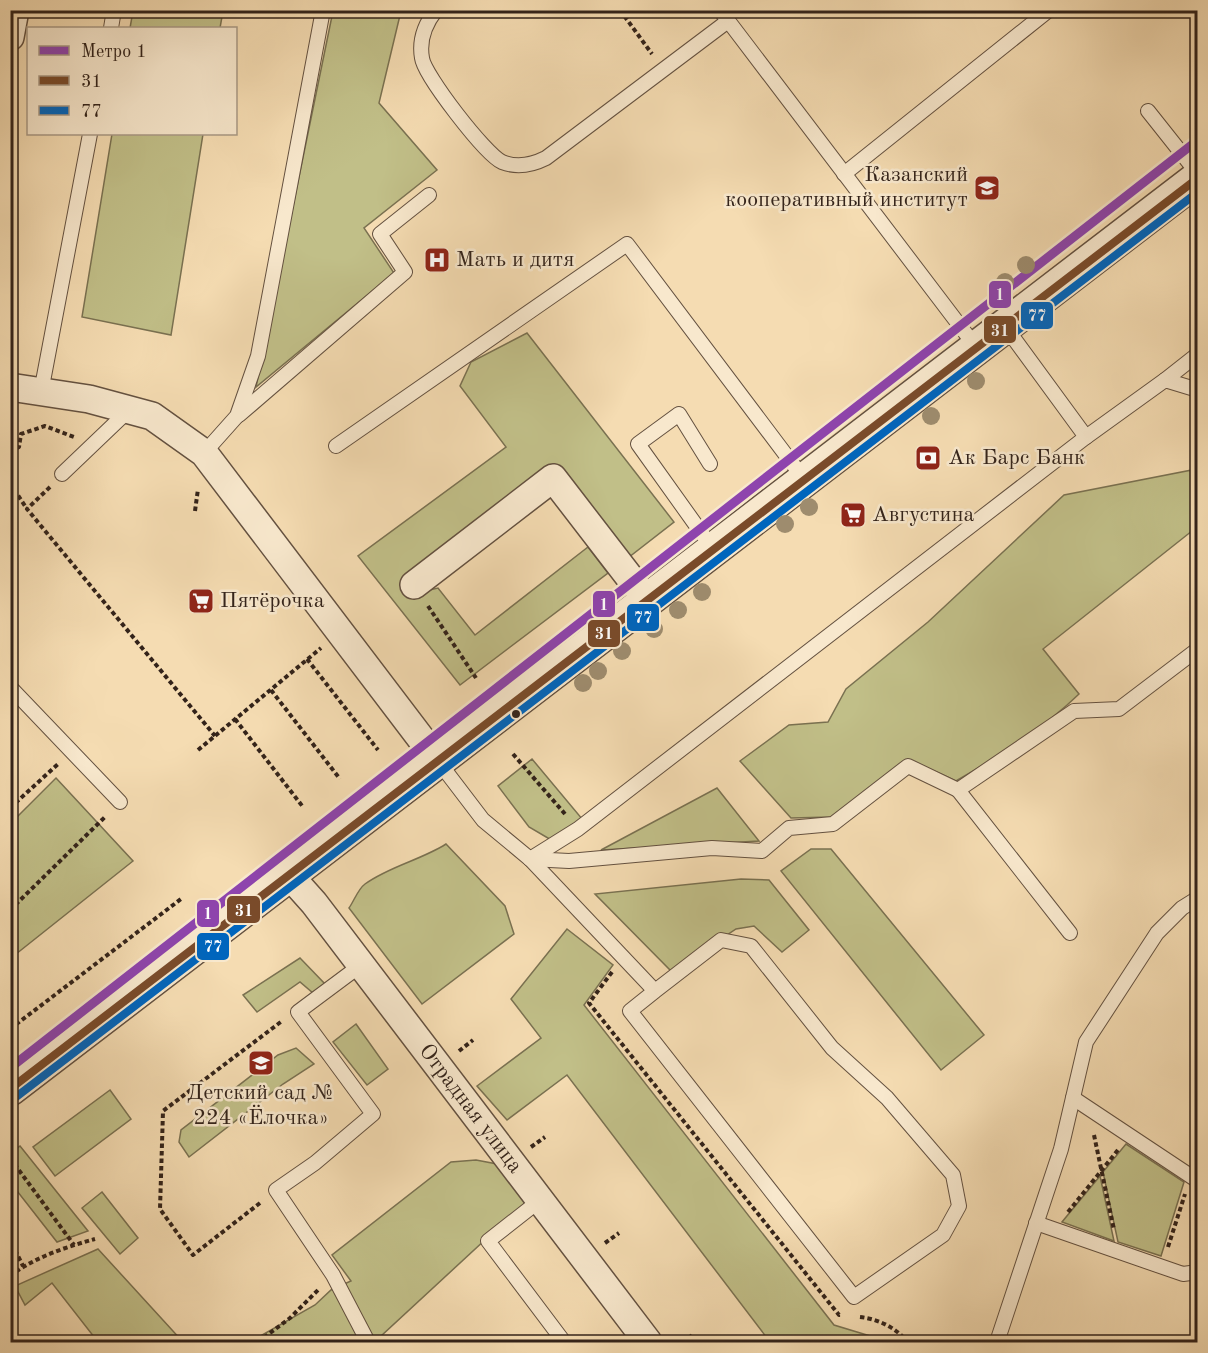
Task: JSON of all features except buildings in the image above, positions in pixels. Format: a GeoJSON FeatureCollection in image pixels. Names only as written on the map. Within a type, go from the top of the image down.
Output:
{"type":"FeatureCollection","features":[{"type":"Feature","properties":{"kind":"street"},"geometry":{"type":"LineString","coordinates":[[10,37],[15,10]]}},
{"type":"Feature","properties":{"kind":"street"},"geometry":{"type":"LineString","coordinates":[[10,1089],[1197,176]]}},
{"type":"Feature","properties":{"kind":"street"},"geometry":{"type":"LineString","coordinates":[[10,387],[89,399],[152,416],[204,453],[438,761]]}},
{"type":"Feature","properties":{"kind":"street"},"geometry":{"type":"LineString","coordinates":[[414,585],[553,478],[647,600]]}},
{"type":"Feature","properties":{"kind":"street","name":"Отрадная улица"},"geometry":{"type":"LineString","coordinates":[[289,875],[361,965],[648,1342]]}},
{"type":"Feature","properties":{"kind":"lane"},"geometry":{"type":"LineString","coordinates":[[111,27],[114,10]]}},
{"type":"Feature","properties":{"kind":"lane"},"geometry":{"type":"LineString","coordinates":[[237,416],[258,356],[323,10]]}},
{"type":"Feature","properties":{"kind":"lane"},"geometry":{"type":"LineString","coordinates":[[436,10],[424,30],[421,44],[425,69],[491,155],[513,165],[530,164],[546,158],[664,69],[724,16],[976,347]]}},
{"type":"Feature","properties":{"kind":"lane"},"geometry":{"type":"LineString","coordinates":[[844,174],[1048,10]]}},
{"type":"Feature","properties":{"kind":"lane"},"geometry":{"type":"LineString","coordinates":[[1148,111],[1197,176]]}},
{"type":"Feature","properties":{"kind":"lane"},"geometry":{"type":"LineString","coordinates":[[41,392],[90,135]]}},
{"type":"Feature","properties":{"kind":"lane"},"geometry":{"type":"LineString","coordinates":[[204,453],[237,416],[405,272],[381,234],[429,195]]}},
{"type":"Feature","properties":{"kind":"lane"},"geometry":{"type":"LineString","coordinates":[[336,446],[627,244],[804,479]]}},
{"type":"Feature","properties":{"kind":"lane"},"geometry":{"type":"LineString","coordinates":[[1004,325],[1086,437]]}},
{"type":"Feature","properties":{"kind":"lane"},"geometry":{"type":"LineString","coordinates":[[530,859],[578,829],[1197,354]]}},
{"type":"Feature","properties":{"kind":"lane"},"geometry":{"type":"LineString","coordinates":[[1165,380],[1193,386]]}},
{"type":"Feature","properties":{"kind":"lane"},"geometry":{"type":"LineString","coordinates":[[62,474],[129,410]]}},
{"type":"Feature","properties":{"kind":"lane"},"geometry":{"type":"LineString","coordinates":[[710,464],[679,414],[638,444],[713,549]]}},
{"type":"Feature","properties":{"kind":"lane"},"geometry":{"type":"LineString","coordinates":[[958,790],[1074,711],[1119,710],[1197,649]]}},
{"type":"Feature","properties":{"kind":"lane"},"geometry":{"type":"LineString","coordinates":[[10,687],[120,802]]}},
{"type":"Feature","properties":{"kind":"lane"},"geometry":{"type":"LineString","coordinates":[[438,761],[483,820],[530,859],[656,991]]}},
{"type":"Feature","properties":{"kind":"lane"},"geometry":{"type":"LineString","coordinates":[[530,859],[569,861],[712,848],[762,851],[789,828],[833,824],[908,766],[958,790],[1070,933]]}},
{"type":"Feature","properties":{"kind":"lane"},"geometry":{"type":"LineString","coordinates":[[997,1342],[1061,1149],[1081,1056],[1089,1037],[1156,933],[1174,915],[1197,898]]}},
{"type":"Feature","properties":{"kind":"lane"},"geometry":{"type":"LineString","coordinates":[[721,940],[751,946],[832,1048],[886,1098],[952,1175],[959,1206],[943,1235],[854,1297],[630,1011],[656,991],[721,940]]}},
{"type":"Feature","properties":{"kind":"lane"},"geometry":{"type":"LineString","coordinates":[[361,965],[298,1012],[373,1114],[315,1163],[276,1190],[333,1275],[368,1342]]}},
{"type":"Feature","properties":{"kind":"lane"},"geometry":{"type":"LineString","coordinates":[[1073,1098],[1194,1179]]}},
{"type":"Feature","properties":{"kind":"lane"},"geometry":{"type":"LineString","coordinates":[[539,1201],[488,1241],[564,1342]]}},
{"type":"Feature","properties":{"kind":"lane"},"geometry":{"type":"LineString","coordinates":[[1036,1223],[1183,1274],[1197,1272]]}},
{"type":"Feature","properties":{"kind":"path"},"geometry":{"type":"LineString","coordinates":[[620,10],[664,69]]}},
{"type":"Feature","properties":{"kind":"path"},"geometry":{"type":"LineString","coordinates":[[11,452],[19,447],[21,434],[45,426],[93,445]]}},
{"type":"Feature","properties":{"kind":"path"},"geometry":{"type":"LineString","coordinates":[[27,509],[62,474]]}},
{"type":"Feature","properties":{"kind":"path"},"geometry":{"type":"LineString","coordinates":[[10,483],[27,509],[215,736]]}},
{"type":"Feature","properties":{"kind":"path"},"geometry":{"type":"LineString","coordinates":[[414,585],[476,678]]}},
{"type":"Feature","properties":{"kind":"path"},"geometry":{"type":"LineString","coordinates":[[198,750],[340,632]]}},
{"type":"Feature","properties":{"kind":"path"},"geometry":{"type":"LineString","coordinates":[[307,659],[378,750]]}},
{"type":"Feature","properties":{"kind":"path"},"geometry":{"type":"LineString","coordinates":[[271,690],[340,779]]}},
{"type":"Feature","properties":{"kind":"path"},"geometry":{"type":"LineString","coordinates":[[235,719],[303,807]]}},
{"type":"Feature","properties":{"kind":"path"},"geometry":{"type":"LineString","coordinates":[[10,808],[72,752]]}},
{"type":"Feature","properties":{"kind":"path"},"geometry":{"type":"LineString","coordinates":[[513,754],[578,829]]}},
{"type":"Feature","properties":{"kind":"path"},"geometry":{"type":"LineString","coordinates":[[10,910],[120,802]]}},
{"type":"Feature","properties":{"kind":"path"},"geometry":{"type":"LineString","coordinates":[[10,1029],[182,899]]}},
{"type":"Feature","properties":{"kind":"path"},"geometry":{"type":"LineString","coordinates":[[276,1190],[193,1255],[160,1209],[163,1111],[270,1028],[298,1012]]}},
{"type":"Feature","properties":{"kind":"path"},"geometry":{"type":"LineString","coordinates":[[1088,1108],[1118,1251]]}},
{"type":"Feature","properties":{"kind":"path"},"geometry":{"type":"LineString","coordinates":[[1054,1230],[1130,1136]]}},
{"type":"Feature","properties":{"kind":"path"},"geometry":{"type":"LineString","coordinates":[[10,1158],[74,1245]]}},
{"type":"Feature","properties":{"kind":"path"},"geometry":{"type":"LineString","coordinates":[[1162,1267],[1194,1179]]}},
{"type":"Feature","properties":{"kind":"path"},"geometry":{"type":"LineString","coordinates":[[10,1276],[23,1266],[95,1239]]}},
{"type":"Feature","properties":{"kind":"path"},"geometry":{"type":"LineString","coordinates":[[15,1250],[23,1266]]}},
{"type":"Feature","properties":{"kind":"path"},"geometry":{"type":"LineString","coordinates":[[258,1342],[290,1318],[333,1275]]}},
{"type":"Feature","properties":{"kind":"path"},"geometry":{"type":"LineString","coordinates":[[682,1342],[694,1334]]}},
{"type":"Feature","properties":{"kind":"shaded area"},"geometry":{"type":"Polygon","coordinates":[[[133,10],[223,11],[220,27],[130,27],[133,10]]]}},
{"type":"Feature","properties":{"kind":"shaded area"},"geometry":{"type":"Polygon","coordinates":[[[333,11],[401,11],[379,103],[437,170],[364,228],[394,273],[256,387],[333,11]]]}},
{"type":"Feature","properties":{"kind":"shaded area"},"geometry":{"type":"Polygon","coordinates":[[[112,135],[203,135],[171,335],[82,317],[112,135]]]}},
{"type":"Feature","properties":{"kind":"shaded area"},"geometry":{"type":"Polygon","coordinates":[[[527,333],[674,522],[624,561],[555,473],[412,594],[438,588],[475,635],[588,547],[608,573],[460,685],[358,556],[506,447],[460,386],[471,362],[527,333]]]}},
{"type":"Feature","properties":{"kind":"shaded area"},"geometry":{"type":"Polygon","coordinates":[[[1197,469],[1197,527],[1043,649],[1079,694],[1051,719],[1004,752],[956,781],[908,759],[831,817],[791,818],[740,761],[789,725],[828,722],[846,689],[928,622],[1064,495],[1197,469]]]}},
{"type":"Feature","properties":{"kind":"shaded area"},"geometry":{"type":"Polygon","coordinates":[[[532,759],[583,820],[553,841],[529,827],[498,786],[532,759]]]}},
{"type":"Feature","properties":{"kind":"shaded area"},"geometry":{"type":"Polygon","coordinates":[[[56,778],[133,861],[11,958],[11,823],[56,778]]]}},
{"type":"Feature","properties":{"kind":"shaded area"},"geometry":{"type":"Polygon","coordinates":[[[717,788],[759,841],[601,850],[717,788]]]}},
{"type":"Feature","properties":{"kind":"shaded area"},"geometry":{"type":"Polygon","coordinates":[[[446,844],[505,906],[514,934],[422,1004],[349,908],[365,884],[385,872],[446,844]]]}},
{"type":"Feature","properties":{"kind":"shaded area"},"geometry":{"type":"Polygon","coordinates":[[[811,849],[831,849],[984,1035],[941,1070],[781,871],[811,849]]]}},
{"type":"Feature","properties":{"kind":"shaded area"},"geometry":{"type":"Polygon","coordinates":[[[741,879],[769,880],[809,930],[782,952],[754,926],[736,929],[672,972],[595,894],[741,879]]]}},
{"type":"Feature","properties":{"kind":"shaded area"},"geometry":{"type":"Polygon","coordinates":[[[567,929],[613,965],[584,1005],[834,1325],[890,1342],[770,1342],[567,1075],[507,1120],[477,1086],[541,1038],[511,999],[567,929]]]}},
{"type":"Feature","properties":{"kind":"shaded area"},"geometry":{"type":"Polygon","coordinates":[[[300,958],[325,984],[313,993],[300,982],[257,1012],[243,995],[300,958]]]}},
{"type":"Feature","properties":{"kind":"shaded area"},"geometry":{"type":"Polygon","coordinates":[[[356,1024],[388,1069],[367,1085],[333,1042],[356,1024]]]}},
{"type":"Feature","properties":{"kind":"shaded area"},"geometry":{"type":"Polygon","coordinates":[[[296,1048],[314,1064],[283,1084],[189,1157],[179,1142],[181,1130],[278,1055],[296,1048]]]}},
{"type":"Feature","properties":{"kind":"shaded area"},"geometry":{"type":"Polygon","coordinates":[[[110,1090],[131,1119],[55,1176],[33,1147],[110,1090]]]}},
{"type":"Feature","properties":{"kind":"shaded area"},"geometry":{"type":"Polygon","coordinates":[[[1126,1144],[1184,1182],[1161,1256],[1118,1242],[1103,1172],[1126,1144]]]}},
{"type":"Feature","properties":{"kind":"shaded area"},"geometry":{"type":"Polygon","coordinates":[[[20,1146],[88,1231],[57,1242],[14,1187],[11,1189],[11,1153],[20,1146]]]}},
{"type":"Feature","properties":{"kind":"shaded area"},"geometry":{"type":"Polygon","coordinates":[[[476,1160],[497,1164],[527,1201],[380,1337],[378,1342],[250,1342],[315,1305],[331,1290],[351,1281],[332,1255],[451,1162],[476,1160]]]}},
{"type":"Feature","properties":{"kind":"shaded area"},"geometry":{"type":"Polygon","coordinates":[[[1100,1176],[1114,1241],[1062,1222],[1100,1176]]]}},
{"type":"Feature","properties":{"kind":"shaded area"},"geometry":{"type":"Polygon","coordinates":[[[102,1192],[138,1238],[120,1254],[82,1208],[102,1192]]]}},
{"type":"Feature","properties":{"kind":"shaded area"},"geometry":{"type":"Polygon","coordinates":[[[98,1249],[183,1342],[98,1342],[52,1283],[25,1305],[15,1286],[98,1249]]]}},
{"type":"Feature","properties":{"kind":"metro line","name":"1"},"geometry":{"type":"LineString","coordinates":[[10,1068],[1198,140]]}},
{"type":"Feature","properties":{"kind":"transit line","name":"31"},"geometry":{"type":"LineString","coordinates":[[10,1089],[1198,178]]}},
{"type":"Feature","properties":{"kind":"transit line","name":"77"},"geometry":{"type":"LineString","coordinates":[[16,1097],[1198,192]]}},
{"type":"Feature","properties":{"kind":"place","name":"Казанский кооперативный институт"},"geometry":{"type":"Point","coordinates":[987,188]}},
{"type":"Feature","properties":{"kind":"place","name":"Мать и дитя"},"geometry":{"type":"Point","coordinates":[437,260]}},
{"type":"Feature","properties":{"kind":"place","name":"Ак Барс Банк"},"geometry":{"type":"Point","coordinates":[928,458]}},
{"type":"Feature","properties":{"kind":"place","name":"Августина"},"geometry":{"type":"Point","coordinates":[853,515]}},
{"type":"Feature","properties":{"kind":"place","name":"Пятёрочка"},"geometry":{"type":"Point","coordinates":[201,601]}},
{"type":"Feature","properties":{"kind":"place","name":"Детский сад № 224 «Ёлочка»"},"geometry":{"type":"Point","coordinates":[261,1063]}}]}
